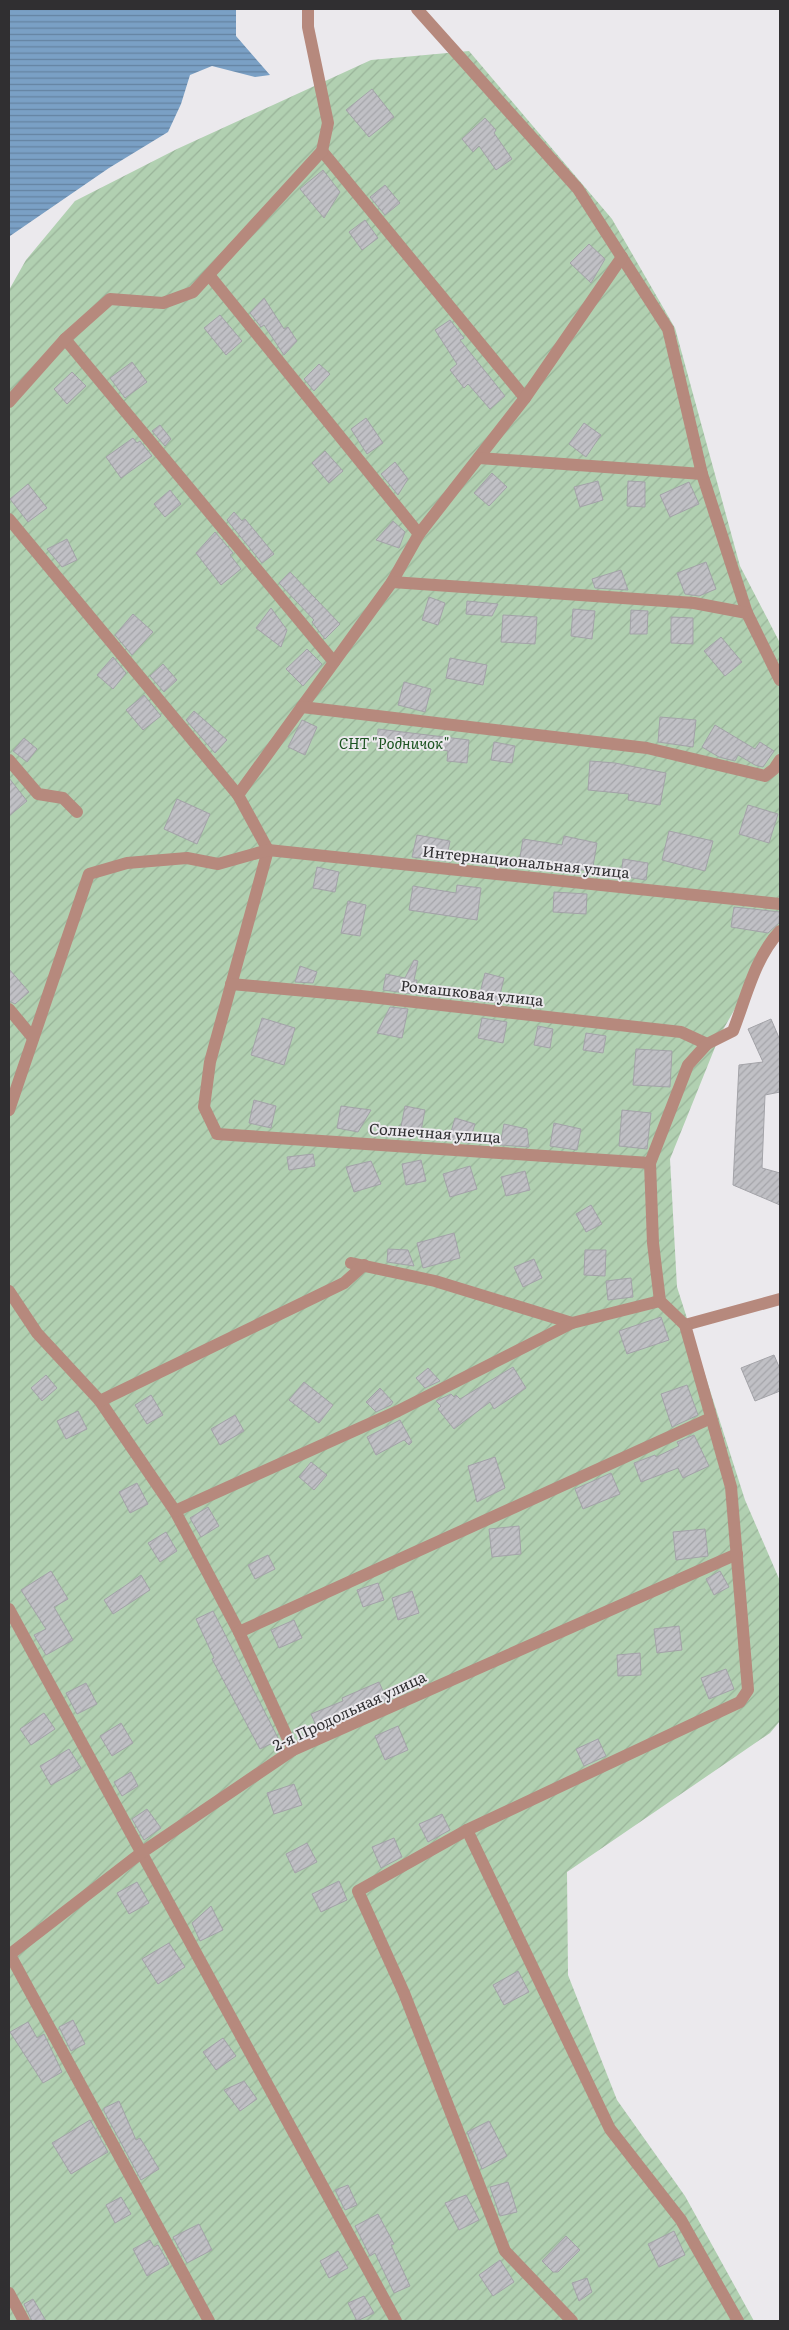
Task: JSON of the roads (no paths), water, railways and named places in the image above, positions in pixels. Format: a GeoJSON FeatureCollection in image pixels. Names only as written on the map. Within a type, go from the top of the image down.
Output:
{"type":"FeatureCollection","features":[{"type":"Feature","properties":{"kind":"street"},"geometry":{"type":"LineString","coordinates":[[9,402],[65,340],[110,299],[163,303],[193,292],[322,151],[328,123],[308,27],[308,9]]}},
{"type":"Feature","properties":{"kind":"street"},"geometry":{"type":"LineString","coordinates":[[417,9],[578,188],[668,329],[702,474],[747,613],[780,680]]}},
{"type":"Feature","properties":{"kind":"street"},"geometry":{"type":"LineString","coordinates":[[322,151],[525,398]]}},
{"type":"Feature","properties":{"kind":"street"},"geometry":{"type":"LineString","coordinates":[[238,795],[392,582],[418,534],[525,398],[622,257]]}},
{"type":"Feature","properties":{"kind":"street"},"geometry":{"type":"LineString","coordinates":[[209,275],[418,534]]}},
{"type":"Feature","properties":{"kind":"street"},"geometry":{"type":"LineString","coordinates":[[65,340],[334,662]]}},
{"type":"Feature","properties":{"kind":"street"},"geometry":{"type":"LineString","coordinates":[[479,458],[702,474]]}},
{"type":"Feature","properties":{"kind":"street"},"geometry":{"type":"LineString","coordinates":[[9,519],[238,795],[268,850],[231,984]]}},
{"type":"Feature","properties":{"kind":"street"},"geometry":{"type":"LineString","coordinates":[[392,582],[694,603],[747,613]]}},
{"type":"Feature","properties":{"kind":"street"},"geometry":{"type":"LineString","coordinates":[[302,707],[647,748],[765,776],[774,769],[780,760]]}},
{"type":"Feature","properties":{"kind":"street"},"geometry":{"type":"LineString","coordinates":[[9,760],[38,794],[64,798],[77,812]]}},
{"type":"Feature","properties":{"kind":"street"},"geometry":{"type":"LineString","coordinates":[[9,1110],[89,874],[127,863],[187,858],[218,864],[268,850]]}},
{"type":"Feature","properties":{"kind":"street","name":"Интернациональная улица"},"geometry":{"type":"LineString","coordinates":[[268,850],[780,904]]}},
{"type":"Feature","properties":{"kind":"street"},"geometry":{"type":"LineString","coordinates":[[572,2321],[505,2251],[404,1993],[358,1891],[467,1830],[740,1702],[748,1690],[731,1487],[685,1325],[660,1301],[653,1243],[650,1163],[688,1065],[707,1044],[734,1031],[756,968],[772,939],[780,931]]}},
{"type":"Feature","properties":{"kind":"street","name":"Ромашковая улица"},"geometry":{"type":"LineString","coordinates":[[231,984],[370,997],[681,1032],[707,1044]]}},
{"type":"Feature","properties":{"kind":"street","name":"Солнечная улица"},"geometry":{"type":"LineString","coordinates":[[231,984],[210,1062],[204,1107],[217,1134],[650,1163]]}},
{"type":"Feature","properties":{"kind":"street"},"geometry":{"type":"LineString","coordinates":[[9,1009],[33,1038]]}},
{"type":"Feature","properties":{"kind":"street"},"geometry":{"type":"LineString","coordinates":[[100,1401],[344,1283],[357,1264],[435,1281],[572,1323]]}},
{"type":"Feature","properties":{"kind":"street"},"geometry":{"type":"LineString","coordinates":[[9,1291],[37,1333],[100,1401],[175,1511],[239,1632],[293,1750]]}},
{"type":"Feature","properties":{"kind":"street"},"geometry":{"type":"LineString","coordinates":[[685,1325],[780,1299]]}},
{"type":"Feature","properties":{"kind":"street"},"geometry":{"type":"LineString","coordinates":[[175,1511],[398,1411],[572,1323],[660,1301]]}},
{"type":"Feature","properties":{"kind":"street"},"geometry":{"type":"LineString","coordinates":[[239,1632],[711,1418]]}},
{"type":"Feature","properties":{"kind":"street","name":"2-я Продольная улица"},"geometry":{"type":"LineString","coordinates":[[9,1954],[142,1853],[293,1750],[737,1554]]}},
{"type":"Feature","properties":{"kind":"street"},"geometry":{"type":"LineString","coordinates":[[9,1609],[396,2321]]}},
{"type":"Feature","properties":{"kind":"street"},"geometry":{"type":"LineString","coordinates":[[467,1830],[610,2130],[681,2220],[738,2321]]}},
{"type":"Feature","properties":{"kind":"street"},"geometry":{"type":"LineString","coordinates":[[9,1954],[209,2321]]}},
{"type":"Feature","properties":{"kind":"street"},"geometry":{"type":"LineString","coordinates":[[9,2293],[24,2321]]}},
{"type":"Feature","properties":{"kind":"water"},"geometry":{"type":"Polygon","coordinates":[[[9,9],[236,9],[236,36],[270,75],[255,77],[212,66],[190,75],[181,104],[168,132],[109,168],[10,236],[9,239],[9,9]]]}},
{"type":"Feature","properties":{"kind":"park label","name":"СНТ \"Родничок\""},"geometry":{"type":"Point","coordinates":[394,742]}}]}
